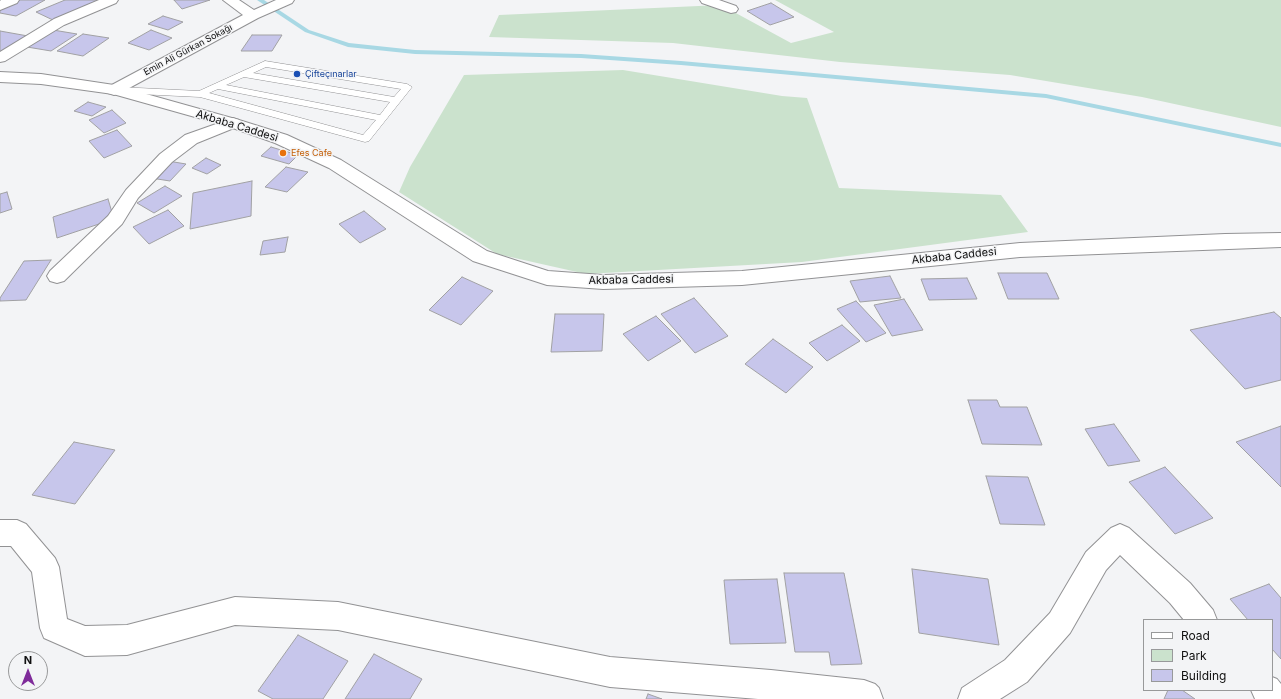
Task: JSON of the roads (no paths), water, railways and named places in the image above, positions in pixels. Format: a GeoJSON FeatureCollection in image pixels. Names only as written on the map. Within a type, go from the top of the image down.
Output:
{"type":"FeatureCollection","features":[{"type":"Feature","properties":{"kind":"street"},"geometry":{"type":"LineString","coordinates":[[0,6],[12,0]]}},
{"type":"Feature","properties":{"kind":"street"},"geometry":{"type":"LineString","coordinates":[[0,58],[59,22],[111,0]]}},
{"type":"Feature","properties":{"kind":"street"},"geometry":{"type":"LineString","coordinates":[[230,0],[258,13]]}},
{"type":"Feature","properties":{"kind":"street","name":"Emin Ali Gürkan Sokağı"},"geometry":{"type":"LineString","coordinates":[[114,90],[258,13],[287,0]]}},
{"type":"Feature","properties":{"kind":"street"},"geometry":{"type":"LineString","coordinates":[[707,0],[731,9]]}},
{"type":"Feature","properties":{"kind":"street","name":"Akbaba Caddesi"},"geometry":{"type":"LineString","coordinates":[[0,77],[41,79],[114,90],[233,123],[281,139],[335,164],[480,256],[547,278],[603,282],[742,278],[1020,250],[1281,240]]}},
{"type":"Feature","properties":{"kind":"street"},"geometry":{"type":"LineString","coordinates":[[57,276],[115,220],[132,194],[166,158],[192,139],[233,123]]}},
{"type":"Feature","properties":{"kind":"street"},"geometry":{"type":"LineString","coordinates":[[0,533],[17,533],[45,567],[54,628],[85,641],[127,640],[236,611],[338,616],[610,672],[864,695],[868,699]]}},
{"type":"Feature","properties":{"kind":"street"},"geometry":{"type":"LineString","coordinates":[[973,699],[1016,671],[1060,623],[1096,561],[1120,537],[1180,593],[1203,619]]}},
{"type":"Feature","properties":{"kind":"street"},"geometry":{"type":"LineString","coordinates":[[1267,691],[1274,699]]}},
{"type":"Feature","properties":{"kind":"lane"},"geometry":{"type":"LineString","coordinates":[[114,90],[200,94],[365,139],[407,87],[265,64],[200,94]]}},
{"type":"Feature","properties":{"kind":"lane"},"geometry":{"type":"LineString","coordinates":[[242,74],[397,100]]}},
{"type":"Feature","properties":{"kind":"lane"},"geometry":{"type":"LineString","coordinates":[[216,86],[382,118]]}},
{"type":"Feature","properties":{"kind":"waterway"},"geometry":{"type":"LineString","coordinates":[[260,0],[307,31],[348,45],[415,52],[581,56],[681,63],[1046,96],[1281,145]]}},
{"type":"Feature","properties":{"kind":"place","name":"Çifteçınarlar"},"geometry":{"type":"Point","coordinates":[297,74]}},
{"type":"Feature","properties":{"kind":"place","name":"Efes Cafe"},"geometry":{"type":"Point","coordinates":[283,153]}}]}
